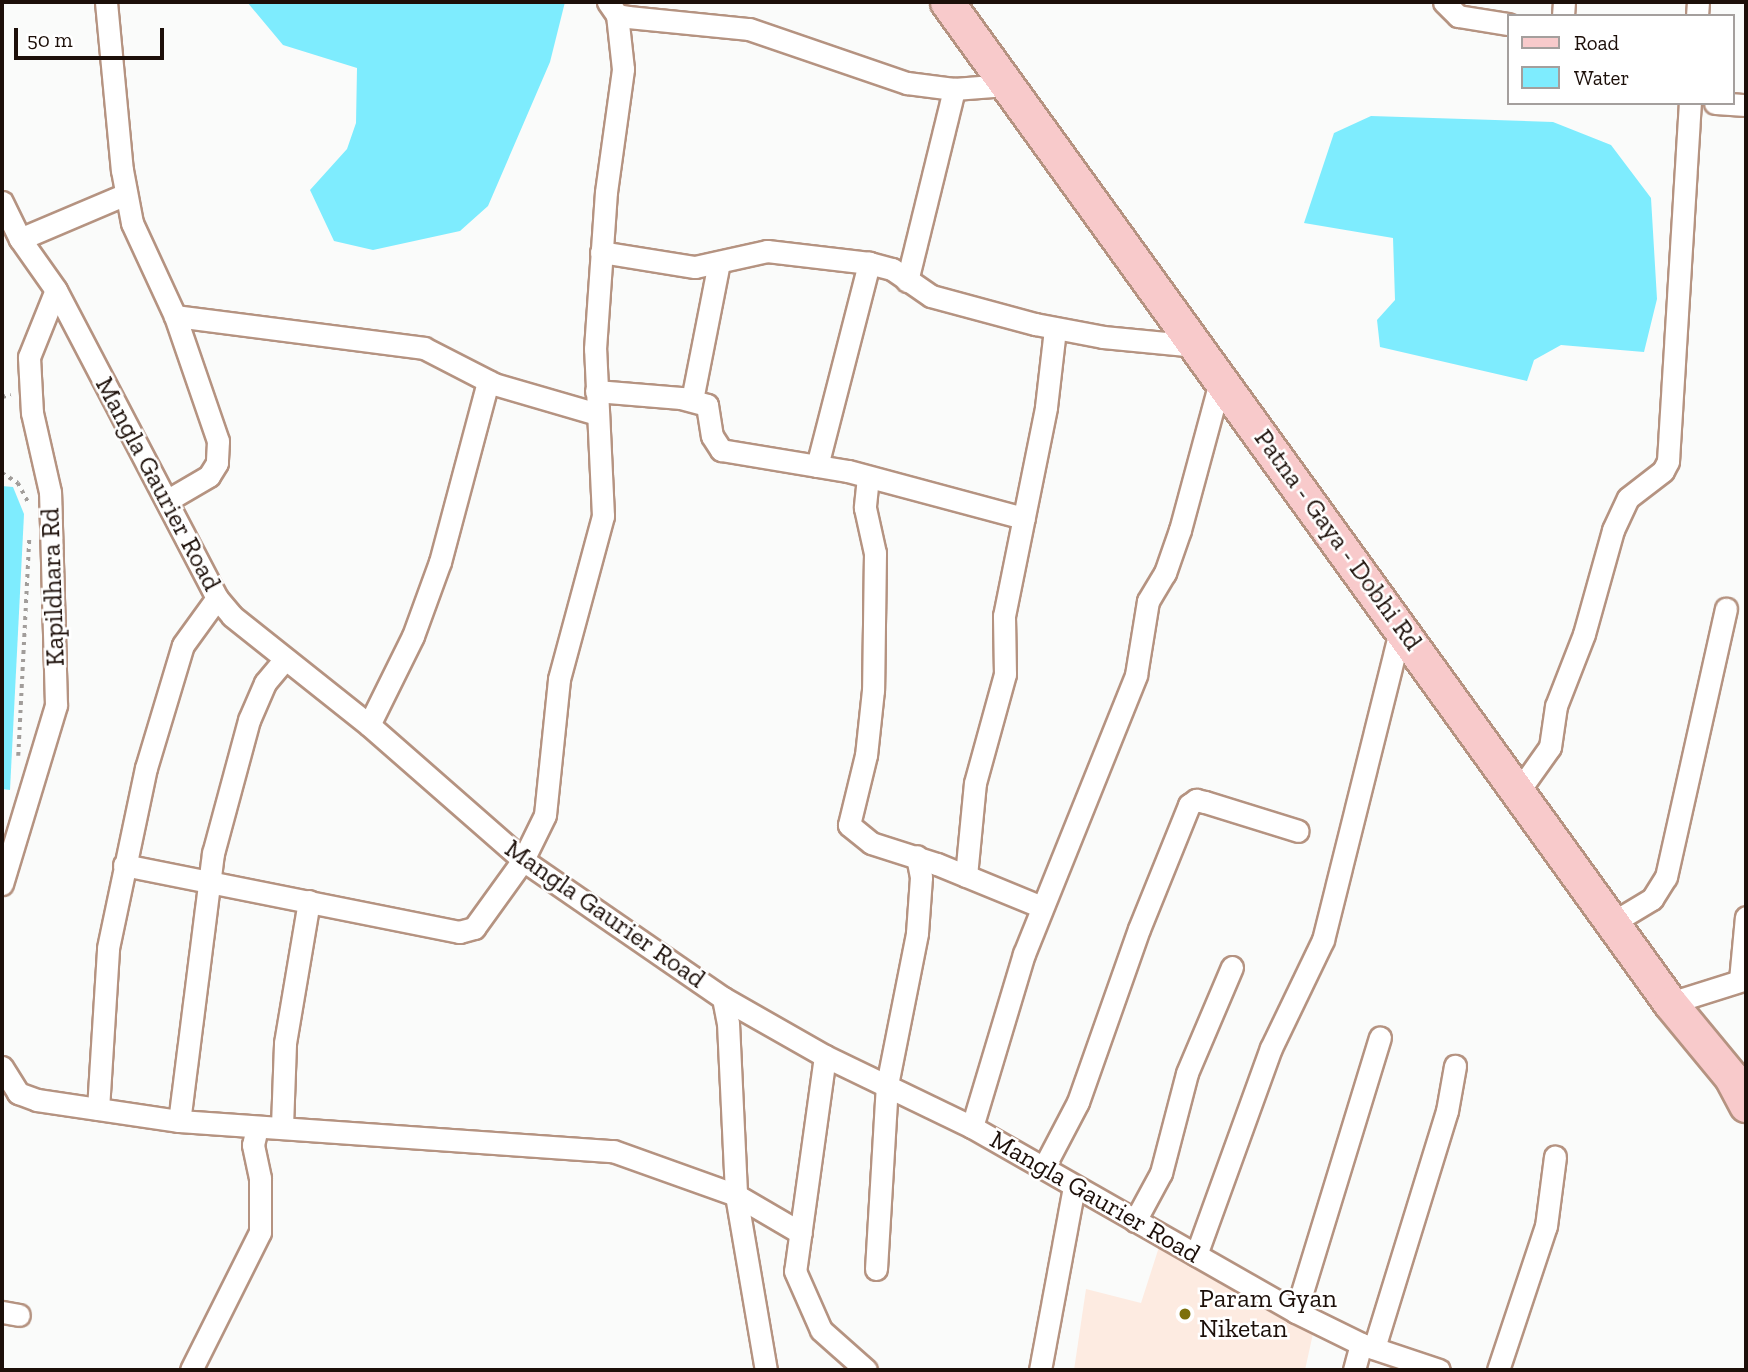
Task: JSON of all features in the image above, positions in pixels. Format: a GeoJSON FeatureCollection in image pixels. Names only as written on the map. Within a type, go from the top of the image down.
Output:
{"type":"FeatureCollection","features":[{"type":"Feature","properties":{"kind":"main road","name":"Patna - Gaya - Dobhi Rd"},"geometry":{"type":"LineString","coordinates":[[949,3],[1670,1003],[1741,1090]]}},
{"type":"Feature","properties":{"kind":"street"},"geometry":{"type":"LineString","coordinates":[[106,2],[126,194],[139,243],[175,316],[218,440],[217,463],[209,476],[168,500]]}},
{"type":"Feature","properties":{"kind":"street"},"geometry":{"type":"LineString","coordinates":[[1444,2],[1458,16],[1506,24]]}},
{"type":"Feature","properties":{"kind":"street"},"geometry":{"type":"LineString","coordinates":[[124,865],[466,931],[474,928],[523,860],[545,815],[559,679],[603,516],[596,391],[601,252],[623,69],[612,8],[730,24],[908,83],[954,89],[1006,85]]}},
{"type":"Feature","properties":{"kind":"street"},"geometry":{"type":"LineString","coordinates":[[907,281],[954,89]]}},
{"type":"Feature","properties":{"kind":"street"},"geometry":{"type":"LineString","coordinates":[[1518,792],[1550,747],[1556,706],[1584,634],[1613,530],[1628,498],[1663,471],[1668,461],[1679,336],[1682,181],[1690,105]]}},
{"type":"Feature","properties":{"kind":"street"},"geometry":{"type":"LineString","coordinates":[[20,239],[126,194]]}},
{"type":"Feature","properties":{"kind":"street","name":"Mangla Gaurier Road"},"geometry":{"type":"LineString","coordinates":[[2,202],[20,239],[56,290],[217,598],[285,659],[369,726],[523,860],[723,998],[825,1056],[972,1127],[1296,1312],[1367,1346],[1439,1370]]}},
{"type":"Feature","properties":{"kind":"street"},"geometry":{"type":"LineString","coordinates":[[601,252],[676,266],[719,263],[741,254],[767,251],[869,263],[892,269],[931,296],[1055,329],[1197,346]]}},
{"type":"Feature","properties":{"kind":"street"},"geometry":{"type":"LineString","coordinates":[[692,400],[719,263]]}},
{"type":"Feature","properties":{"kind":"street"},"geometry":{"type":"LineString","coordinates":[[817,466],[869,263]]}},
{"type":"Feature","properties":{"kind":"street","name":"Kapildhara Rd"},"geometry":{"type":"LineString","coordinates":[[2,884],[57,705],[50,492],[32,413],[29,357],[38,326],[56,290]]}},
{"type":"Feature","properties":{"kind":"street"},"geometry":{"type":"LineString","coordinates":[[175,316],[424,348],[488,381],[597,414]]}},
{"type":"Feature","properties":{"kind":"street"},"geometry":{"type":"LineString","coordinates":[[966,876],[971,804],[1005,674],[1004,616],[1046,407],[1055,329]]}},
{"type":"Feature","properties":{"kind":"street"},"geometry":{"type":"LineString","coordinates":[[972,1127],[1042,907],[1136,676],[1148,601],[1165,573],[1180,530],[1221,378]]}},
{"type":"Feature","properties":{"kind":"street"},"geometry":{"type":"LineString","coordinates":[[369,726],[413,636],[440,562],[488,381]]}},
{"type":"Feature","properties":{"kind":"street"},"geometry":{"type":"LineString","coordinates":[[596,391],[692,400],[707,405],[712,436],[721,450],[867,477],[1024,518]]}},
{"type":"Feature","properties":{"kind":"street"},"geometry":{"type":"LineString","coordinates":[[867,477],[865,508],[876,565],[873,690],[867,747],[849,825],[871,843],[916,856],[1042,907]]}},
{"type":"Feature","properties":{"kind":"street"},"geometry":{"type":"LineString","coordinates":[[98,1109],[108,948],[124,865],[175,664],[192,629],[217,598]]}},
{"type":"Feature","properties":{"kind":"street"},"geometry":{"type":"LineString","coordinates":[[1612,923],[1652,899],[1672,859],[1726,610]]}},
{"type":"Feature","properties":{"kind":"street"},"geometry":{"type":"LineString","coordinates":[[1196,1255],[1271,1048],[1324,940],[1401,628]]}},
{"type":"Feature","properties":{"kind":"street"},"geometry":{"type":"LineString","coordinates":[[179,1121],[208,880],[249,720],[265,684],[285,659]]}},
{"type":"Feature","properties":{"kind":"street"},"geometry":{"type":"LineString","coordinates":[[1044,1167],[1078,1102],[1139,929],[1189,805],[1196,800],[1205,802],[1298,831]]}},
{"type":"Feature","properties":{"kind":"street"},"geometry":{"type":"LineString","coordinates":[[876,1269],[887,1085],[917,933],[921,877],[916,856]]}},
{"type":"Feature","properties":{"kind":"street"},"geometry":{"type":"LineString","coordinates":[[282,1126],[285,1043],[309,901]]}},
{"type":"Feature","properties":{"kind":"street"},"geometry":{"type":"LineString","coordinates":[[1670,1003],[1743,980],[1746,917]]}},
{"type":"Feature","properties":{"kind":"street"},"geometry":{"type":"LineString","coordinates":[[1135,1221],[1161,1173],[1184,1082],[1232,967]]}},
{"type":"Feature","properties":{"kind":"street"},"geometry":{"type":"LineString","coordinates":[[723,998],[729,1023],[736,1195],[766,1370]]}},
{"type":"Feature","properties":{"kind":"street"},"geometry":{"type":"LineString","coordinates":[[1296,1312],[1380,1038]]}},
{"type":"Feature","properties":{"kind":"street"},"geometry":{"type":"LineString","coordinates":[[825,1056],[795,1271],[806,1304],[821,1330],[866,1370]]}},
{"type":"Feature","properties":{"kind":"street"},"geometry":{"type":"LineString","coordinates":[[1354,1370],[1367,1346],[1447,1111],[1455,1066]]}},
{"type":"Feature","properties":{"kind":"street"},"geometry":{"type":"LineString","coordinates":[[2,1067],[18,1093],[179,1121],[257,1128],[282,1126],[613,1151],[736,1195],[801,1233]]}},
{"type":"Feature","properties":{"kind":"street"},"geometry":{"type":"LineString","coordinates":[[191,1370],[260,1232],[260,1178],[253,1145],[257,1128]]}},
{"type":"Feature","properties":{"kind":"street"},"geometry":{"type":"LineString","coordinates":[[1498,1370],[1546,1226],[1555,1157]]}},
{"type":"Feature","properties":{"kind":"street"},"geometry":{"type":"LineString","coordinates":[[1040,1370],[1074,1186]]}},
{"type":"Feature","properties":{"kind":"path"},"geometry":{"type":"LineString","coordinates":[[2,472],[18,483],[30,507]]}},
{"type":"Feature","properties":{"kind":"path"},"geometry":{"type":"LineString","coordinates":[[17,764],[29,534]]}},
{"type":"Feature","properties":{"kind":"shaded area","name":"Param Gyan Niketan"},"geometry":{"type":"Polygon","coordinates":[[[1159,1247],[1308,1323],[1314,1329],[1305,1370],[1074,1370],[1086,1289],[1141,1303],[1159,1247]]]}},
{"type":"Feature","properties":{"kind":"water"},"geometry":{"type":"Polygon","coordinates":[[[247,2],[565,2],[550,62],[488,206],[460,231],[373,250],[334,241],[310,190],[347,149],[356,123],[357,68],[283,45],[247,2]]]}},
{"type":"Feature","properties":{"kind":"water"},"geometry":{"type":"Polygon","coordinates":[[[1371,116],[1553,122],[1611,145],[1651,198],[1657,299],[1644,352],[1561,345],[1534,360],[1527,381],[1380,347],[1377,320],[1395,300],[1393,238],[1304,223],[1334,133],[1371,116]]]}},
{"type":"Feature","properties":{"kind":"water"},"geometry":{"type":"Polygon","coordinates":[[[2,486],[13,487],[24,514],[10,790],[2,789],[2,486]]]}},
{"type":"Feature","properties":{"kind":"place","name":"Param Gyan Niketan"},"geometry":{"type":"Point","coordinates":[1185,1314]}}]}
